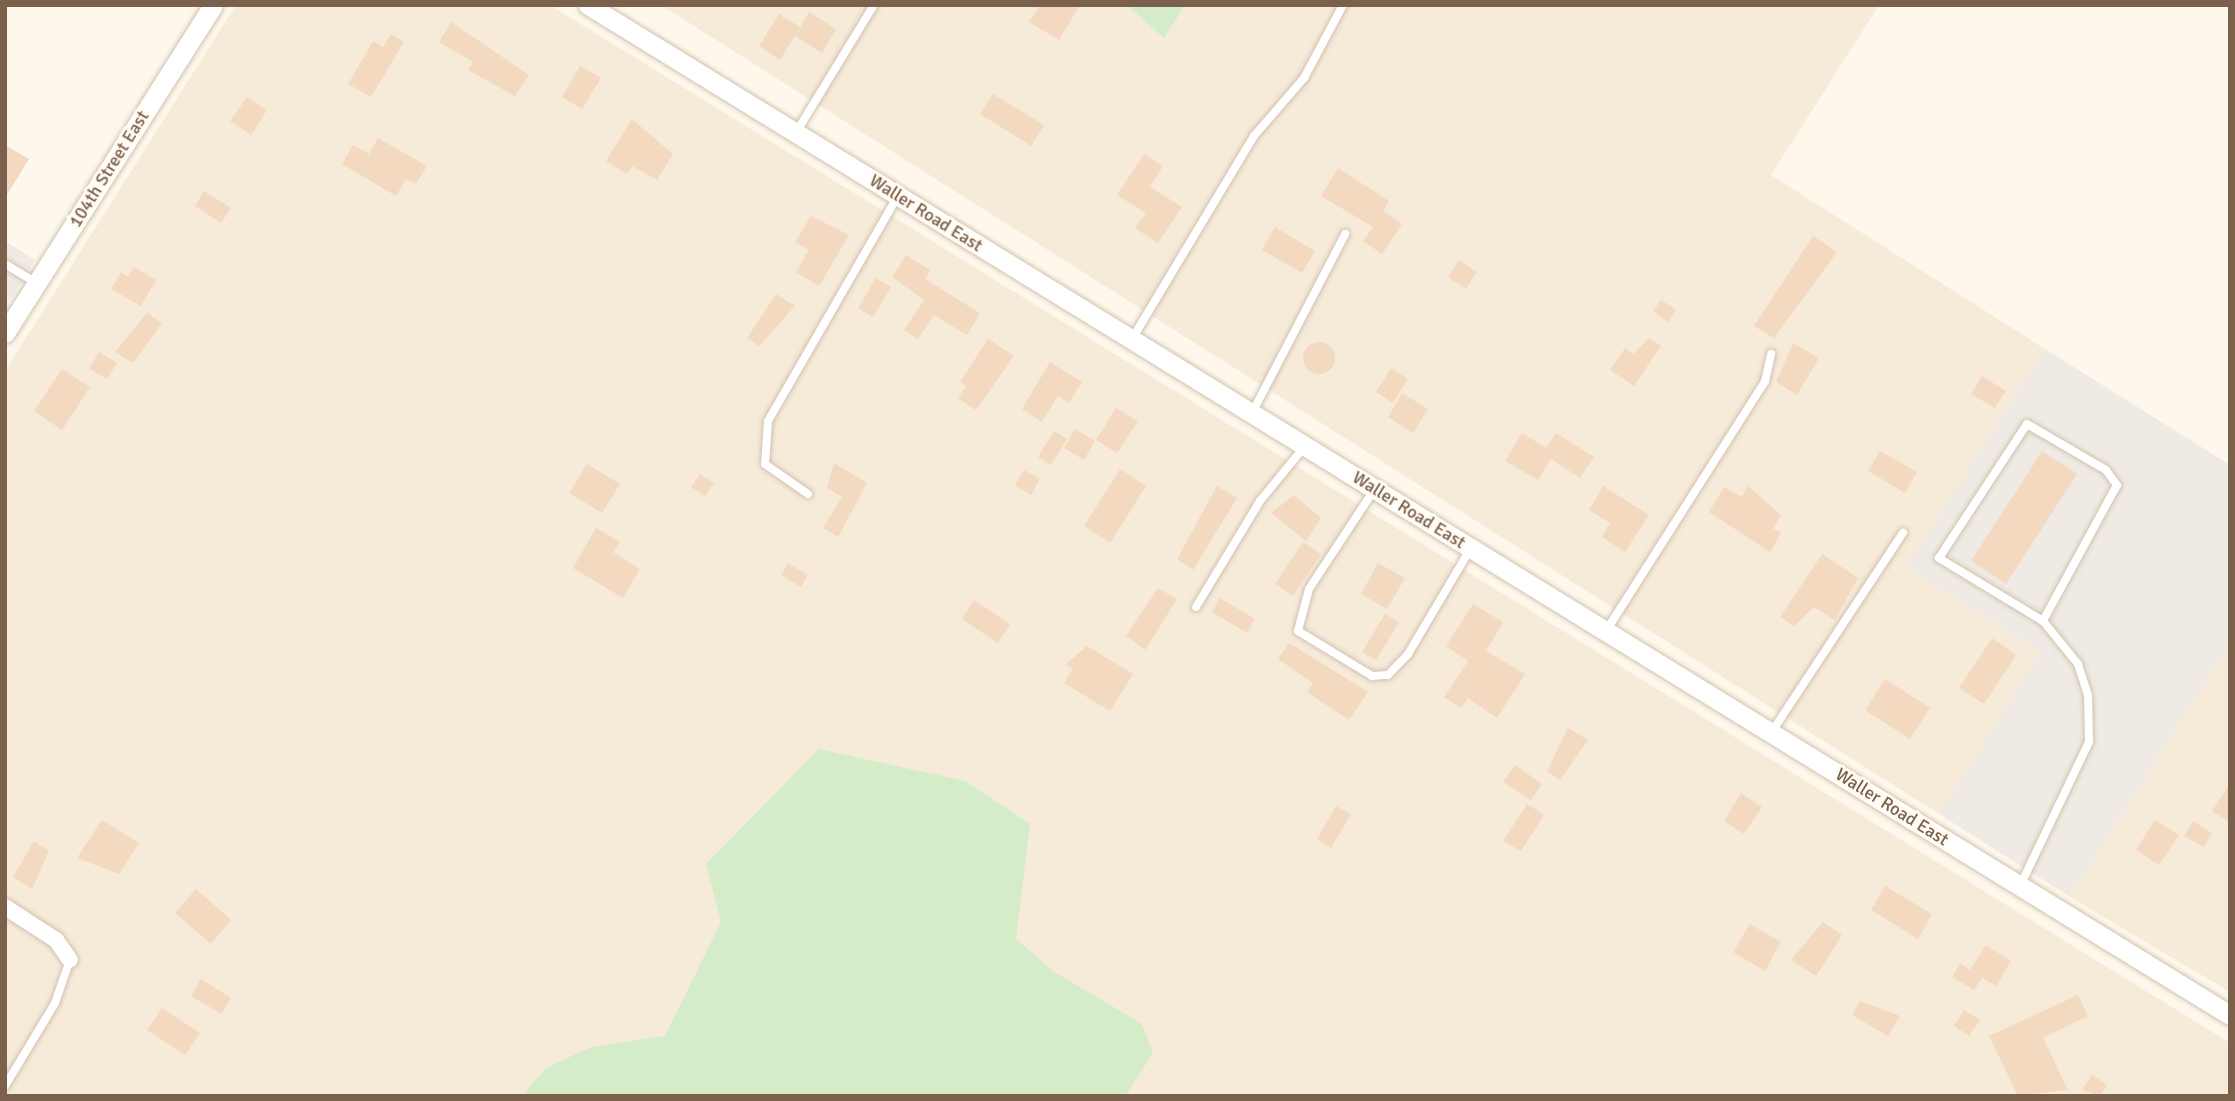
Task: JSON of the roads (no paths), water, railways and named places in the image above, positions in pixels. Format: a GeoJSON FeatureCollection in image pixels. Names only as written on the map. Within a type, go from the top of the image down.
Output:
{"type":"FeatureCollection","features":[{"type":"Feature","properties":{"kind":"street","name":"104th Street East"},"geometry":{"type":"LineString","coordinates":[[5,333],[213,5]]}},
{"type":"Feature","properties":{"kind":"street","name":"Waller Road East"},"geometry":{"type":"LineString","coordinates":[[588,5],[2230,1015]]}},
{"type":"Feature","properties":{"kind":"street"},"geometry":{"type":"LineString","coordinates":[[5,907],[56,940],[71,960]]}},
{"type":"Feature","properties":{"kind":"lane"},"geometry":{"type":"LineString","coordinates":[[796,133],[874,5]]}},
{"type":"Feature","properties":{"kind":"lane"},"geometry":{"type":"LineString","coordinates":[[1132,340],[1254,136],[1304,78],[1343,5]]}},
{"type":"Feature","properties":{"kind":"lane"},"geometry":{"type":"LineString","coordinates":[[808,494],[765,464],[768,421],[898,196]]}},
{"type":"Feature","properties":{"kind":"lane"},"geometry":{"type":"LineString","coordinates":[[1252,413],[1345,234]]}},
{"type":"Feature","properties":{"kind":"lane"},"geometry":{"type":"LineString","coordinates":[[5,264],[37,283]]}},
{"type":"Feature","properties":{"kind":"lane"},"geometry":{"type":"LineString","coordinates":[[1606,631],[1765,381],[1771,354]]}},
{"type":"Feature","properties":{"kind":"lane"},"geometry":{"type":"LineString","coordinates":[[2020,886],[2089,742],[2088,695],[2078,664],[2043,621],[1939,558],[2027,424],[2106,470],[2117,485],[2043,621]]}},
{"type":"Feature","properties":{"kind":"lane"},"geometry":{"type":"LineString","coordinates":[[1196,607],[1260,501],[1305,446]]}},
{"type":"Feature","properties":{"kind":"lane"},"geometry":{"type":"LineString","coordinates":[[1375,489],[1309,589],[1299,614],[1298,631],[1340,657],[1372,676],[1388,675],[1408,654],[1471,548]]}},
{"type":"Feature","properties":{"kind":"lane"},"geometry":{"type":"LineString","coordinates":[[1771,733],[1903,533]]}},
{"type":"Feature","properties":{"kind":"lane"},"geometry":{"type":"LineString","coordinates":[[5,1086],[55,1003],[71,960]]}}]}
